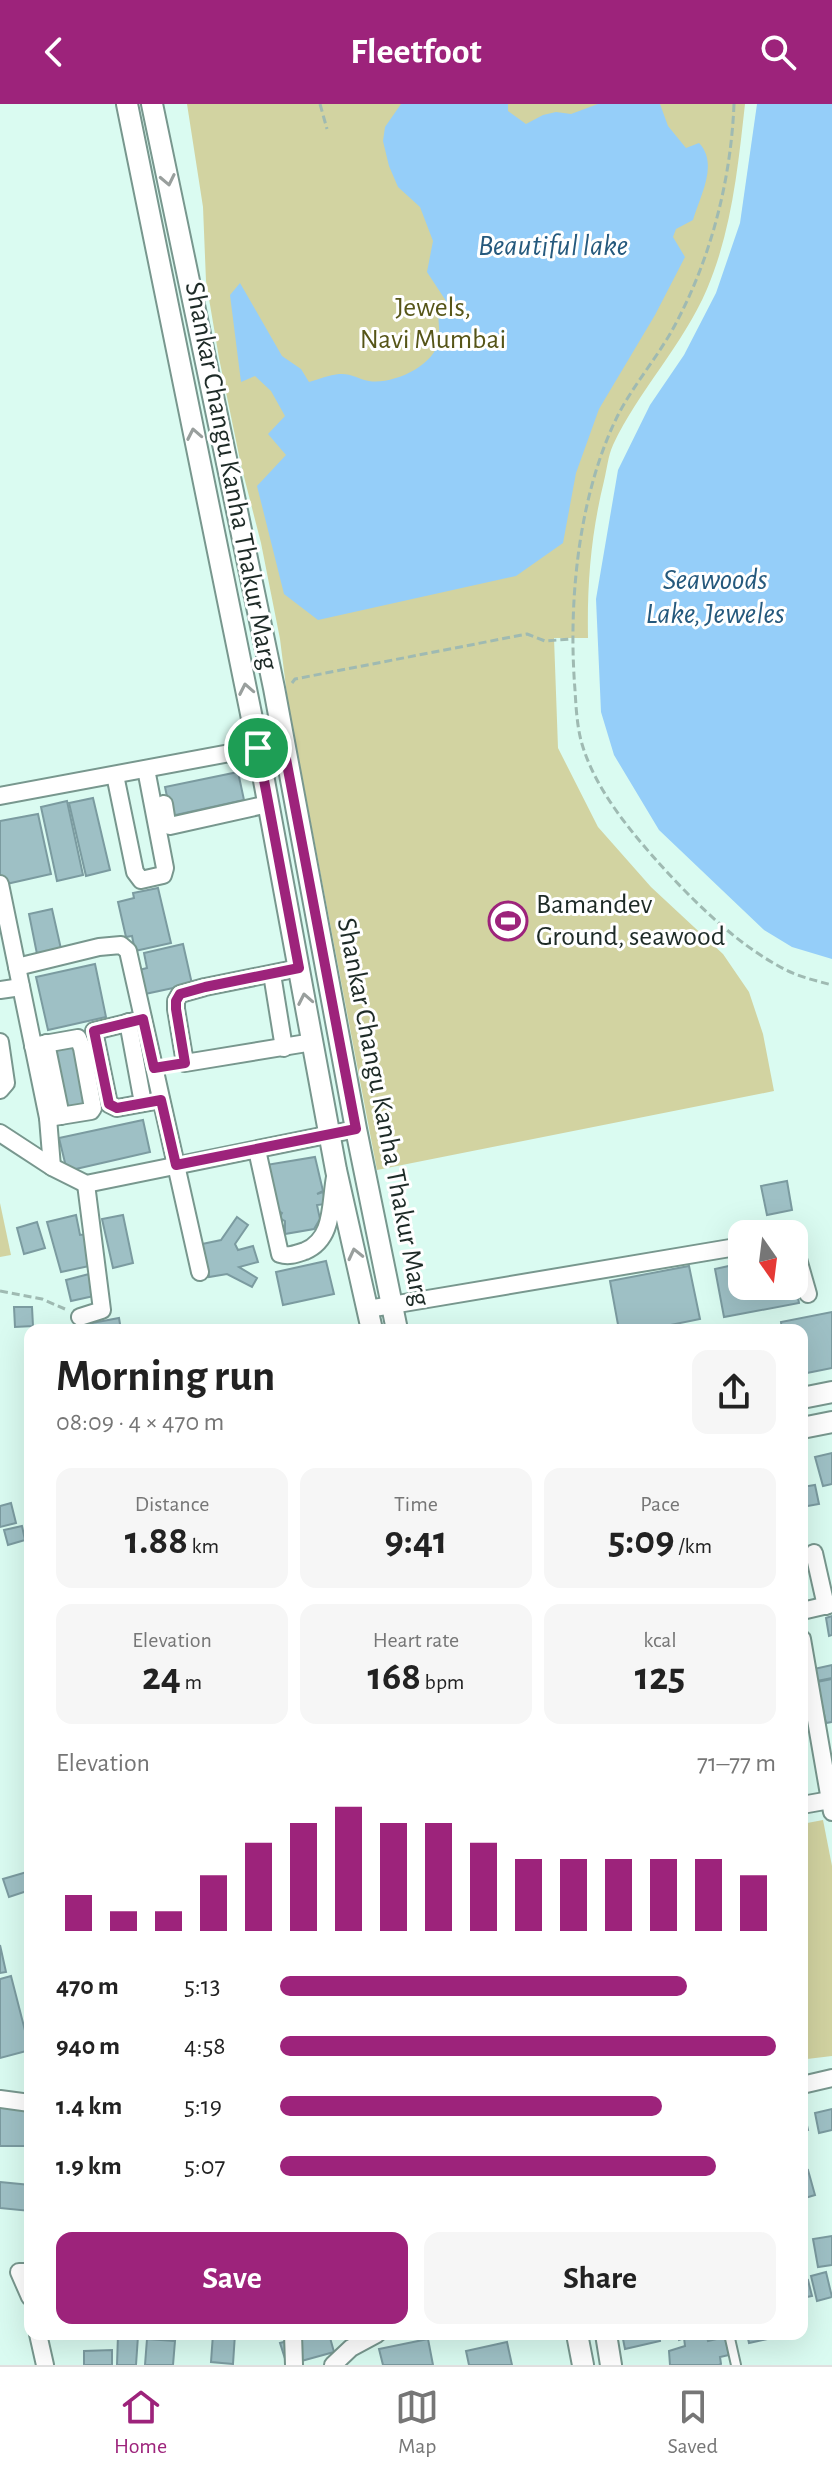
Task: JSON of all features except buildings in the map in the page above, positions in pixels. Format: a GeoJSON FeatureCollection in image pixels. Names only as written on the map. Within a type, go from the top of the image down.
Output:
{"type":"FeatureCollection","features":[{"type":"Feature","properties":{"kind":"street","name":"Shankar Changu Kanha Thakur Marg"},"geometry":{"type":"LineString","coordinates":[[127,104],[258,748],[336,1170],[370,1320]]}},
{"type":"Feature","properties":{"kind":"street","name":"Shankar Changu Kanha Thakur Marg"},"geometry":{"type":"LineString","coordinates":[[152,104],[283,743],[396,1324]]}},
{"type":"Feature","properties":{"kind":"street"},"geometry":{"type":"LineString","coordinates":[[0,796],[283,743]]}},
{"type":"Feature","properties":{"kind":"street"},"geometry":{"type":"LineString","coordinates":[[115,775],[135,872],[141,880],[163,875],[165,868],[152,768]]}},
{"type":"Feature","properties":{"kind":"street"},"geometry":{"type":"LineString","coordinates":[[152,768],[170,826],[268,804]]}},
{"type":"Feature","properties":{"kind":"street"},"geometry":{"type":"LineString","coordinates":[[0,884],[4,928],[40,1044],[54,1117],[52,1167]]}},
{"type":"Feature","properties":{"kind":"street"},"geometry":{"type":"LineString","coordinates":[[17,967],[99,947],[121,945],[128,951],[143,1103]]}},
{"type":"Feature","properties":{"kind":"street"},"geometry":{"type":"LineString","coordinates":[[185,1063],[176,1009],[180,994],[299,968]]}},
{"type":"Feature","properties":{"kind":"street"},"geometry":{"type":"LineString","coordinates":[[272,974],[284,1048]]}},
{"type":"Feature","properties":{"kind":"street"},"geometry":{"type":"LineString","coordinates":[[0,990],[21,987]]}},
{"type":"Feature","properties":{"kind":"street"},"geometry":{"type":"LineString","coordinates":[[136,1020],[154,1068],[200,1272]]}},
{"type":"Feature","properties":{"kind":"street"},"geometry":{"type":"LineString","coordinates":[[136,1020],[94,1031],[109,1104],[117,1108],[161,1100]]}},
{"type":"Feature","properties":{"kind":"street"},"geometry":{"type":"LineString","coordinates":[[40,1044],[78,1038],[82,1048],[93,1108],[91,1111],[54,1117]]}},
{"type":"Feature","properties":{"kind":"street"},"geometry":{"type":"LineString","coordinates":[[0,1042],[6,1077],[6,1083],[0,1090]]}},
{"type":"Feature","properties":{"kind":"street"},"geometry":{"type":"LineString","coordinates":[[154,1068],[313,1042]]}},
{"type":"Feature","properties":{"kind":"street"},"geometry":{"type":"LineString","coordinates":[[0,1133],[52,1167],[86,1184],[356,1129]]}},
{"type":"Feature","properties":{"kind":"street"},"geometry":{"type":"LineString","coordinates":[[257,1150],[277,1249],[287,1256],[308,1249],[327,1232],[336,1170]]}},
{"type":"Feature","properties":{"kind":"street"},"geometry":{"type":"LineString","coordinates":[[80,1317],[102,1310],[86,1184]]}},
{"type":"Feature","properties":{"kind":"street"},"geometry":{"type":"LineString","coordinates":[[370,1320],[393,1306],[728,1248]]}},
{"type":"Feature","properties":{"kind":"street"},"geometry":{"type":"LineString","coordinates":[[808,1397],[832,1392]]}},
{"type":"Feature","properties":{"kind":"street"},"geometry":{"type":"LineString","coordinates":[[808,1427],[832,1422]]}},
{"type":"Feature","properties":{"kind":"street"},"geometry":{"type":"LineString","coordinates":[[808,1610],[829,1605],[814,1553]]}},
{"type":"Feature","properties":{"kind":"street"},"geometry":{"type":"LineString","coordinates":[[808,1674],[831,1806],[808,1805]]}},
{"type":"Feature","properties":{"kind":"street"},"geometry":{"type":"LineString","coordinates":[[808,2084],[832,2078]]}},
{"type":"Feature","properties":{"kind":"street"},"geometry":{"type":"LineString","coordinates":[[0,2099],[24,2102]]}},
{"type":"Feature","properties":{"kind":"street"},"geometry":{"type":"LineString","coordinates":[[39,2340],[45,2365]]}},
{"type":"Feature","properties":{"kind":"street"},"geometry":{"type":"LineString","coordinates":[[293,2340],[294,2365]]}},
{"type":"Feature","properties":{"kind":"street"},"geometry":{"type":"LineString","coordinates":[[333,2365],[351,2348],[366,2340]]}},
{"type":"Feature","properties":{"kind":"street"},"geometry":{"type":"LineString","coordinates":[[578,2340],[583,2365]]}},
{"type":"Feature","properties":{"kind":"street"},"geometry":{"type":"LineString","coordinates":[[607,2340],[611,2365]]}},
{"type":"Feature","properties":{"kind":"lane"},"geometry":{"type":"LineString","coordinates":[[730,2340],[736,2365]]}},
{"type":"Feature","properties":{"kind":"path"},"geometry":{"type":"LineString","coordinates":[[734,104],[720,204],[704,262],[675,326],[617,416],[602,456],[574,577],[571,639],[582,743],[615,810],[686,893],[741,939],[786,971],[832,985]]}},
{"type":"Feature","properties":{"kind":"path"},"geometry":{"type":"LineString","coordinates":[[317,105],[327,129]]}},
{"type":"Feature","properties":{"kind":"path"},"geometry":{"type":"LineString","coordinates":[[289,687],[295,679],[527,634],[545,641],[571,639]]}},
{"type":"Feature","properties":{"kind":"path"},"geometry":{"type":"LineString","coordinates":[[0,1291],[42,1299],[80,1317]]}},
{"type":"Feature","properties":{"kind":"green space","name":"Jewels, Navi Mumbai"},"geometry":{"type":"Polygon","coordinates":[[[187,104],[745,104],[728,221],[716,267],[697,310],[635,405],[610,454],[593,539],[588,638],[554,638],[558,748],[598,827],[651,887],[723,954],[749,992],[763,1034],[774,1091],[377,1170],[288,703],[280,639],[219,358],[206,281],[203,207],[187,104]]]}},
{"type":"Feature","properties":{"kind":"green space"},"geometry":{"type":"Polygon","coordinates":[[[0,1203],[11,1255],[0,1257],[0,1203]]]}},
{"type":"Feature","properties":{"kind":"green space"},"geometry":{"type":"Polygon","coordinates":[[[823,1820],[832,1866],[832,2056],[808,2059],[808,1823],[823,1820]]]}},
{"type":"Feature","properties":{"kind":"water","name":"Beautiful lake"},"geometry":{"type":"Polygon","coordinates":[[[401,104],[508,104],[508,111],[526,124],[543,115],[556,112],[571,114],[598,104],[660,104],[668,126],[686,148],[699,143],[705,151],[708,170],[693,220],[676,229],[673,237],[685,257],[655,315],[599,409],[576,473],[563,543],[516,576],[318,620],[284,594],[257,486],[286,455],[268,434],[285,416],[271,391],[255,376],[241,382],[230,295],[240,283],[282,356],[301,369],[309,382],[339,374],[369,381],[389,380],[411,372],[430,358],[439,340],[438,309],[446,301],[427,272],[433,241],[420,207],[398,187],[383,141],[385,127],[401,104]]]}},
{"type":"Feature","properties":{"kind":"water","name":"Seawoods Lake, Jeweles"},"geometry":{"type":"Polygon","coordinates":[[[757,104],[832,104],[832,959],[792,947],[764,930],[659,830],[614,755],[601,712],[596,599],[618,470],[650,405],[684,355],[716,293],[740,223],[757,104]]]}},
{"type":"Feature","properties":{"kind":"place","name":"Bamandev Ground, seawood"},"geometry":{"type":"Point","coordinates":[508,921]}},
{"type":"Feature","properties":{"kind":"route"},"geometry":{"type":"LineString","coordinates":[[283,743],[356,1129],[176,1165],[161,1100],[117,1108],[109,1104],[94,1031],[143,1019],[154,1068],[185,1063],[176,1009],[180,994],[299,968],[258,748],[283,743]]}}]}
